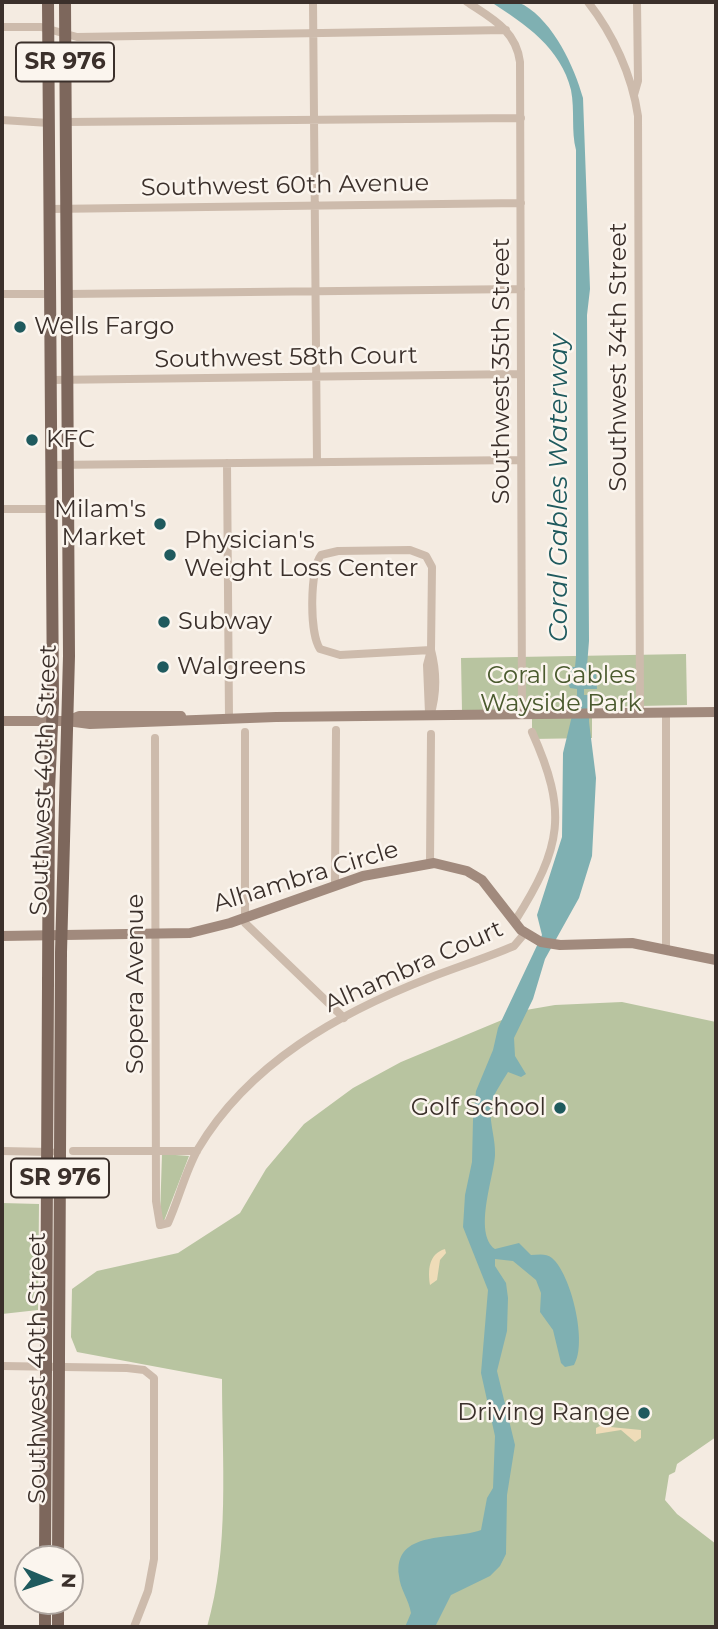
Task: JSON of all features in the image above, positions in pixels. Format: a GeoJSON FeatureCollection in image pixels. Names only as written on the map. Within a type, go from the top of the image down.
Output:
{"type":"FeatureCollection","features":[{"type":"Feature","properties":{"kind":"main road","name":"Southwest 40th Street"},"geometry":{"type":"LineString","coordinates":[[46,1545],[60,1152],[49,790],[53,720],[48,2]]}},
{"type":"Feature","properties":{"kind":"main road","name":"Southwest 40th Street"},"geometry":{"type":"LineString","coordinates":[[55,936],[67,720],[69,570],[65,2]]}},
{"type":"Feature","properties":{"kind":"main road"},"geometry":{"type":"LineString","coordinates":[[48,83],[56,93],[58,114],[66,122]]}},
{"type":"Feature","properties":{"kind":"main road"},"geometry":{"type":"LineString","coordinates":[[49,123],[57,129],[60,145],[66,154]]}},
{"type":"Feature","properties":{"kind":"main road"},"geometry":{"type":"LineString","coordinates":[[50,277],[67,294]]}},
{"type":"Feature","properties":{"kind":"main road"},"geometry":{"type":"LineString","coordinates":[[52,540],[69,556]]}},
{"type":"Feature","properties":{"kind":"main road"},"geometry":{"type":"LineString","coordinates":[[52,555],[69,570]]}},
{"type":"Feature","properties":{"kind":"main road","name":"Southwest 40th Street"},"geometry":{"type":"LineString","coordinates":[[52,1366],[58,1545]]}},
{"type":"Feature","properties":{"kind":"street"},"geometry":{"type":"LineString","coordinates":[[313,2],[317,462]]}},
{"type":"Feature","properties":{"kind":"street"},"geometry":{"type":"LineString","coordinates":[[467,2],[506,30]]}},
{"type":"Feature","properties":{"kind":"street"},"geometry":{"type":"LineString","coordinates":[[588,2],[613,41],[634,95]]}},
{"type":"Feature","properties":{"kind":"street","name":"Southwest 34th Street"},"geometry":{"type":"LineString","coordinates":[[637,2],[638,81],[634,95],[638,130],[640,713]]}},
{"type":"Feature","properties":{"kind":"street"},"geometry":{"type":"LineString","coordinates":[[2,27],[48,29],[65,35],[506,30]]}},
{"type":"Feature","properties":{"kind":"street","name":"Southwest 35th Street"},"geometry":{"type":"LineString","coordinates":[[506,30],[519,57],[522,715]]}},
{"type":"Feature","properties":{"kind":"street"},"geometry":{"type":"LineString","coordinates":[[66,122],[520,118]]}},
{"type":"Feature","properties":{"kind":"street"},"geometry":{"type":"LineString","coordinates":[[2,120],[49,123]]}},
{"type":"Feature","properties":{"kind":"street","name":"Southwest 60th Avenue"},"geometry":{"type":"LineString","coordinates":[[49,209],[521,202]]}},
{"type":"Feature","properties":{"kind":"street"},"geometry":{"type":"LineString","coordinates":[[67,294],[521,289]]}},
{"type":"Feature","properties":{"kind":"street"},"geometry":{"type":"LineString","coordinates":[[2,294],[50,294]]}},
{"type":"Feature","properties":{"kind":"street","name":"Southwest 58th Court"},"geometry":{"type":"LineString","coordinates":[[50,380],[522,374]]}},
{"type":"Feature","properties":{"kind":"street"},"geometry":{"type":"LineString","coordinates":[[51,465],[521,460]]}},
{"type":"Feature","properties":{"kind":"street"},"geometry":{"type":"LineString","coordinates":[[227,463],[229,719]]}},
{"type":"Feature","properties":{"kind":"street"},"geometry":{"type":"LineString","coordinates":[[2,509],[52,509]]}},
{"type":"Feature","properties":{"kind":"street"},"geometry":{"type":"LineString","coordinates":[[430,716],[435,698],[435,666],[431,650],[432,572],[426,556],[410,550],[338,551],[319,557],[314,570],[313,625],[320,649],[340,655],[431,650]]}},
{"type":"Feature","properties":{"kind":"street"},"geometry":{"type":"LineString","coordinates":[[2,721],[67,720],[76,724],[185,716],[194,719],[229,719],[716,712]]}},
{"type":"Feature","properties":{"kind":"street"},"geometry":{"type":"LineString","coordinates":[[666,713],[666,948]]}},
{"type":"Feature","properties":{"kind":"street"},"geometry":{"type":"LineString","coordinates":[[335,885],[336,730]]}},
{"type":"Feature","properties":{"kind":"street"},"geometry":{"type":"LineString","coordinates":[[245,732],[244,918],[247,927],[344,1018]]}},
{"type":"Feature","properties":{"kind":"street"},"geometry":{"type":"LineString","coordinates":[[514,921],[539,877],[557,822],[553,782],[532,732]]}},
{"type":"Feature","properties":{"kind":"street"},"geometry":{"type":"LineString","coordinates":[[429,864],[431,734]]}},
{"type":"Feature","properties":{"kind":"street","name":"Sopera Avenue"},"geometry":{"type":"LineString","coordinates":[[155,738],[156,1214],[163,1226]]}},
{"type":"Feature","properties":{"kind":"street","name":"Alhambra Circle"},"geometry":{"type":"LineString","coordinates":[[2,936],[197,932],[335,885],[387,870],[429,864],[467,871],[482,880],[525,933],[537,940],[555,944],[616,942],[666,948],[716,960]]}},
{"type":"Feature","properties":{"kind":"street","name":"Alhambra Court"},"geometry":{"type":"LineString","coordinates":[[163,1226],[170,1220],[197,1151],[229,1107],[264,1072],[296,1046],[399,990],[514,946],[525,933]]}},
{"type":"Feature","properties":{"kind":"street"},"geometry":{"type":"LineString","coordinates":[[2,1151],[197,1151]]}},
{"type":"Feature","properties":{"kind":"street"},"geometry":{"type":"LineString","coordinates":[[2,1366],[139,1369],[155,1380],[154,1559],[148,1591],[134,1627]]}},
{"type":"Feature","properties":{"kind":"green space","name":"Coral Gables Wayside Park"},"geometry":{"type":"Polygon","coordinates":[[[686,654],[687,705],[592,707],[592,738],[532,739],[532,709],[462,711],[461,658],[686,654]]]}},
{"type":"Feature","properties":{"kind":"green space"},"geometry":{"type":"Polygon","coordinates":[[[622,1002],[716,1022],[716,1437],[677,1464],[675,1472],[669,1475],[665,1500],[677,1514],[716,1544],[716,1627],[207,1627],[222,1535],[222,1379],[77,1352],[71,1337],[72,1289],[97,1271],[178,1253],[240,1213],[266,1169],[304,1124],[353,1088],[401,1062],[526,1010],[555,1005],[622,1002]]]}},
{"type":"Feature","properties":{"kind":"green space"},"geometry":{"type":"Polygon","coordinates":[[[162,1154],[189,1156],[164,1221],[160,1217],[162,1154]]]}},
{"type":"Feature","properties":{"kind":"green space"},"geometry":{"type":"Polygon","coordinates":[[[2,1203],[39,1204],[38,1310],[2,1314],[2,1203]]]}},
{"type":"Feature","properties":{"kind":"sand"},"geometry":{"type":"Polygon","coordinates":[[[445,1249],[437,1280],[430,1285],[429,1269],[432,1259],[445,1249]]]}},
{"type":"Feature","properties":{"kind":"sand"},"geometry":{"type":"Polygon","coordinates":[[[600,1426],[641,1430],[641,1438],[635,1442],[621,1430],[596,1434],[596,1428],[600,1426]]]}},
{"type":"Feature","properties":{"kind":"water"},"geometry":{"type":"Polygon","coordinates":[[[491,2],[520,3],[545,23],[568,59],[583,98],[590,289],[587,315],[587,666],[596,673],[597,689],[584,689],[584,695],[594,695],[589,704],[596,778],[592,856],[579,898],[545,959],[533,999],[514,1038],[515,1056],[526,1074],[521,1077],[508,1072],[492,1100],[490,1113],[495,1155],[485,1218],[489,1241],[495,1249],[519,1243],[531,1255],[550,1256],[559,1266],[571,1293],[579,1341],[574,1365],[565,1367],[561,1363],[553,1330],[540,1312],[541,1293],[536,1280],[513,1261],[495,1259],[495,1266],[506,1283],[508,1298],[507,1331],[497,1371],[515,1445],[507,1495],[506,1554],[500,1566],[490,1576],[451,1595],[435,1627],[405,1627],[411,1613],[399,1576],[400,1561],[405,1551],[427,1540],[481,1530],[487,1498],[493,1488],[495,1436],[481,1373],[488,1290],[463,1227],[465,1195],[472,1162],[476,1091],[493,1050],[498,1028],[542,935],[537,915],[562,837],[563,753],[577,695],[577,689],[570,688],[568,683],[576,657],[576,150],[572,98],[566,75],[540,38],[491,2]]]}},
{"type":"Feature","properties":{"kind":"place","name":"Wells Fargo"},"geometry":{"type":"Point","coordinates":[20,327]}},
{"type":"Feature","properties":{"kind":"place","name":"KFC"},"geometry":{"type":"Point","coordinates":[32,440]}},
{"type":"Feature","properties":{"kind":"place","name":"Milam's Market"},"geometry":{"type":"Point","coordinates":[160,524]}},
{"type":"Feature","properties":{"kind":"place","name":"Physician's Weight Loss Center"},"geometry":{"type":"Point","coordinates":[170,555]}},
{"type":"Feature","properties":{"kind":"place","name":"Subway"},"geometry":{"type":"Point","coordinates":[164,622]}},
{"type":"Feature","properties":{"kind":"place","name":"Walgreens"},"geometry":{"type":"Point","coordinates":[163,667]}},
{"type":"Feature","properties":{"kind":"place","name":"Golf School"},"geometry":{"type":"Point","coordinates":[560,1108]}},
{"type":"Feature","properties":{"kind":"place","name":"Driving Range"},"geometry":{"type":"Point","coordinates":[644,1413]}},
{"type":"Feature","properties":{"kind":"water label","name":"Coral Gables Waterway"},"geometry":{"type":"Point","coordinates":[559,488]}}]}
